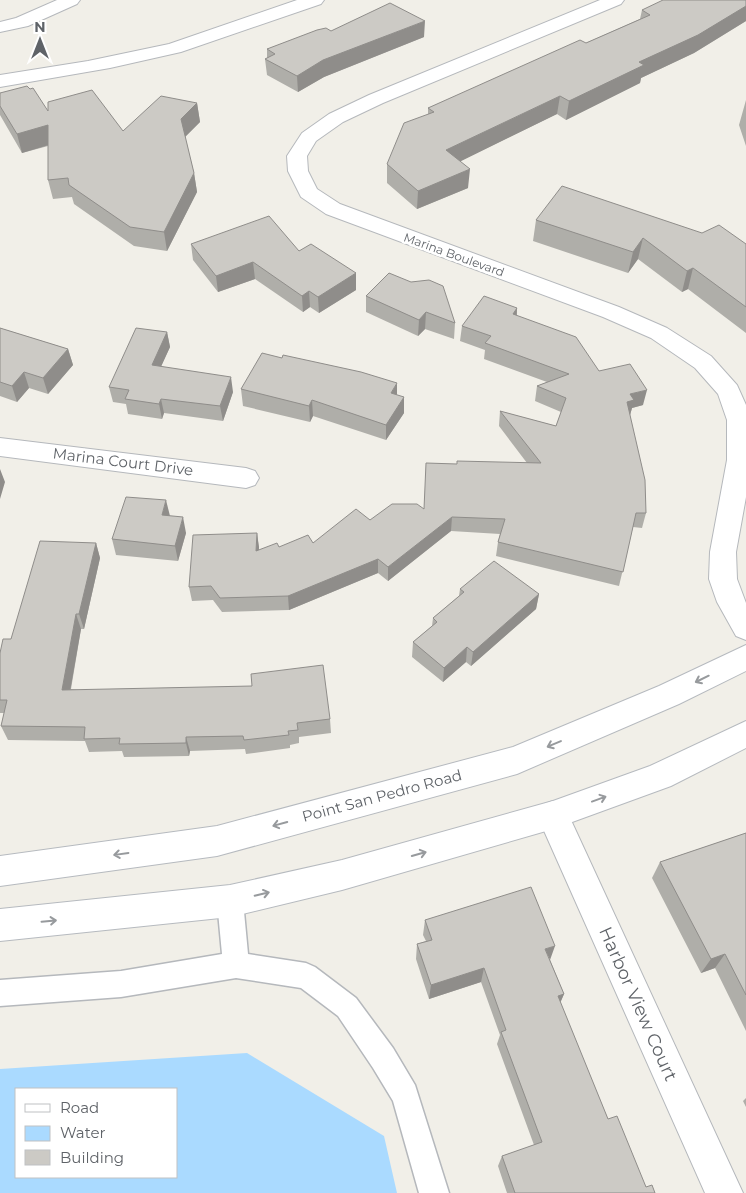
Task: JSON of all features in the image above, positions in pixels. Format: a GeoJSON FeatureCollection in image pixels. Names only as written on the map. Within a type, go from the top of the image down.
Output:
{"type":"FeatureCollection","features":[{"type":"Feature","properties":{"kind":"street"},"geometry":{"type":"LineString","coordinates":[[0,27],[22,22],[71,0]]}},
{"type":"Feature","properties":{"kind":"street"},"geometry":{"type":"LineString","coordinates":[[0,81],[104,65],[177,47],[291,6],[315,0]]}},
{"type":"Feature","properties":{"kind":"street","name":"Marina Boulevard"},"geometry":{"type":"LineString","coordinates":[[616,0],[376,99],[336,118],[309,137],[297,156],[298,171],[308,193],[333,209],[611,312],[659,333],[703,362],[737,388],[740,460],[723,552],[723,579],[731,602],[746,628]]}},
{"type":"Feature","properties":{"kind":"street","name":"Marina Court Drive"},"geometry":{"type":"LineString","coordinates":[[0,448],[246,478]]}},
{"type":"Feature","properties":{"kind":"street","name":"Point San Pedro Road"},"geometry":{"type":"LineString","coordinates":[[0,871],[217,841],[517,760],[669,695],[746,657]]}},
{"type":"Feature","properties":{"kind":"street"},"geometry":{"type":"LineString","coordinates":[[0,925],[230,901],[342,875],[553,816],[660,776],[746,734]]}},
{"type":"Feature","properties":{"kind":"street","name":"Harbor View Court"},"geometry":{"type":"LineString","coordinates":[[553,816],[724,1193]]}},
{"type":"Feature","properties":{"kind":"lane"},"geometry":{"type":"LineString","coordinates":[[230,901],[236,965]]}},
{"type":"Feature","properties":{"kind":"lane"},"geometry":{"type":"LineString","coordinates":[[0,993],[121,984],[236,965],[306,976],[346,1007],[383,1058],[405,1095],[434,1193]]}},
{"type":"Feature","properties":{"kind":"water"},"geometry":{"type":"Polygon","coordinates":[[[247,1053],[384,1136],[397,1193],[0,1193],[0,1069],[247,1053]]]}},
{"type":"Feature","properties":{"kind":"building"},"geometry":{"type":"Polygon","coordinates":[[[663,0],[746,0],[746,6],[698,35],[639,62],[644,65],[569,101],[560,96],[446,150],[470,169],[418,191],[387,164],[404,123],[434,112],[428,108],[580,40],[586,43],[650,15],[642,10],[663,0]]]}},
{"type":"Feature","properties":{"kind":"building"},"geometry":{"type":"Polygon","coordinates":[[[390,3],[425,21],[323,60],[297,76],[265,59],[275,54],[267,49],[317,30],[326,28],[331,31],[390,3]]]}},
{"type":"Feature","properties":{"kind":"building"},"geometry":{"type":"Polygon","coordinates":[[[27,86],[30,89],[33,88],[48,111],[48,102],[92,90],[123,131],[161,96],[197,103],[181,119],[194,173],[164,232],[130,227],[69,185],[68,178],[48,180],[48,125],[17,134],[0,106],[0,93],[27,86]]]}},
{"type":"Feature","properties":{"kind":"building"},"geometry":{"type":"Polygon","coordinates":[[[562,186],[702,233],[719,225],[746,244],[746,307],[693,268],[687,271],[643,238],[633,252],[536,220],[562,186]]]}},
{"type":"Feature","properties":{"kind":"building"},"geometry":{"type":"Polygon","coordinates":[[[269,216],[299,251],[311,244],[356,273],[318,297],[309,291],[302,296],[253,262],[216,276],[191,244],[269,216]]]}},
{"type":"Feature","properties":{"kind":"building"},"geometry":{"type":"Polygon","coordinates":[[[389,273],[411,282],[429,280],[443,286],[455,323],[426,312],[419,320],[366,296],[389,273]]]}},
{"type":"Feature","properties":{"kind":"building"},"geometry":{"type":"Polygon","coordinates":[[[484,296],[517,308],[513,314],[576,337],[599,371],[630,364],[647,390],[630,394],[634,400],[627,402],[645,480],[646,513],[636,513],[623,572],[498,542],[505,519],[452,517],[388,567],[378,559],[288,596],[220,598],[211,586],[189,587],[193,535],[257,533],[256,551],[277,543],[279,547],[308,535],[313,543],[356,509],[370,520],[392,504],[417,504],[424,509],[426,463],[457,464],[457,461],[541,463],[500,411],[556,426],[566,398],[537,386],[569,374],[485,343],[491,336],[462,326],[484,296]]]}},
{"type":"Feature","properties":{"kind":"building"},"geometry":{"type":"Polygon","coordinates":[[[0,328],[68,349],[43,378],[24,372],[12,386],[0,382],[0,328]]]}},
{"type":"Feature","properties":{"kind":"building"},"geometry":{"type":"Polygon","coordinates":[[[136,328],[167,332],[152,365],[231,377],[220,406],[161,399],[159,404],[125,399],[129,390],[109,387],[136,328]]]}},
{"type":"Feature","properties":{"kind":"building"},"geometry":{"type":"Polygon","coordinates":[[[262,353],[282,358],[283,355],[361,372],[397,383],[391,393],[404,397],[386,425],[312,400],[309,406],[241,389],[262,353]]]}},
{"type":"Feature","properties":{"kind":"building"},"geometry":{"type":"Polygon","coordinates":[[[126,497],[166,500],[162,515],[183,517],[175,546],[112,539],[126,497]]]}},
{"type":"Feature","properties":{"kind":"building"},"geometry":{"type":"Polygon","coordinates":[[[40,541],[96,543],[79,614],[76,614],[62,690],[252,686],[251,674],[323,665],[330,719],[297,723],[298,730],[288,731],[289,735],[244,740],[243,736],[186,737],[186,743],[119,744],[120,738],[84,739],[85,727],[1,726],[7,700],[0,700],[0,653],[3,639],[11,639],[40,541]]]}},
{"type":"Feature","properties":{"kind":"building"},"geometry":{"type":"Polygon","coordinates":[[[494,561],[539,594],[473,652],[467,647],[444,668],[413,642],[437,622],[433,618],[464,592],[460,589],[494,561]]]}},
{"type":"Feature","properties":{"kind":"building"},"geometry":{"type":"Polygon","coordinates":[[[746,833],[746,995],[725,954],[711,959],[660,862],[746,833]]]}},
{"type":"Feature","properties":{"kind":"building"},"geometry":{"type":"Polygon","coordinates":[[[531,887],[555,946],[545,949],[564,994],[558,996],[608,1119],[617,1116],[646,1187],[652,1185],[655,1193],[515,1193],[502,1156],[542,1142],[501,1032],[506,1030],[484,968],[431,985],[417,944],[432,940],[425,920],[531,887]]]}}]}
